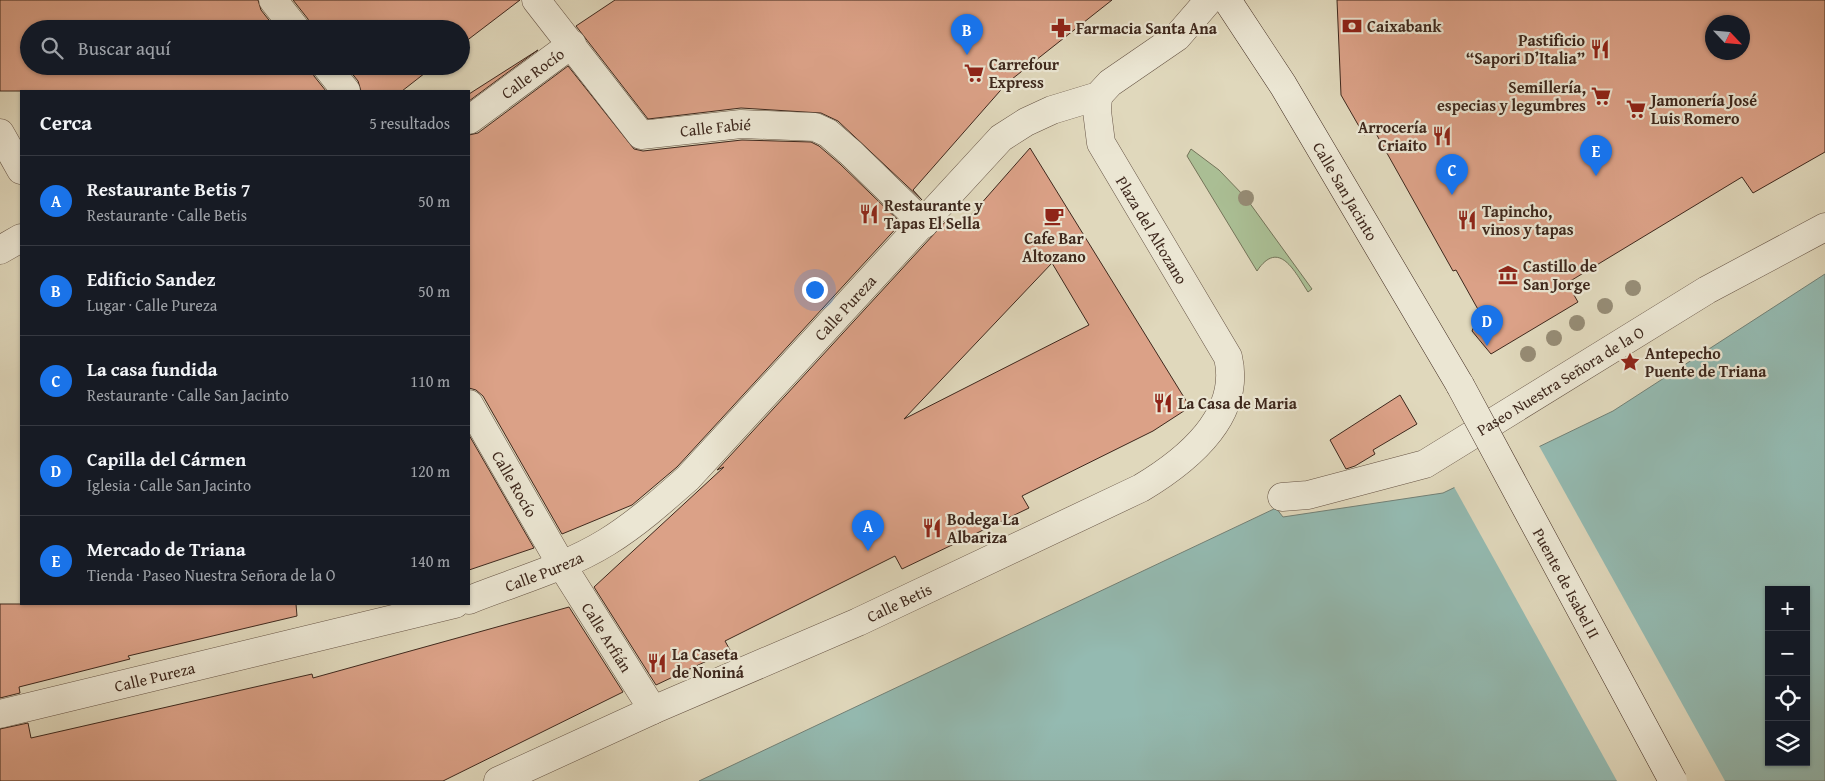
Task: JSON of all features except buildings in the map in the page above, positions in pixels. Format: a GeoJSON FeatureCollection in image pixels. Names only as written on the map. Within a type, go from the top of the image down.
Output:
{"type":"FeatureCollection","features":[{"type":"Feature","properties":{"kind":"street"},"geometry":{"type":"LineString","coordinates":[[273,0],[289,20]]}},
{"type":"Feature","properties":{"kind":"street","name":"Calle Fabié"},"geometry":{"type":"LineString","coordinates":[[536,0],[563,15],[572,44],[641,135],[741,124],[815,126],[828,133],[851,153],[924,224]]}},
{"type":"Feature","properties":{"kind":"street","name":"Calle Pureza"},"geometry":{"type":"LineString","coordinates":[[470,600],[561,564],[605,543],[638,521],[688,478],[924,224],[1001,138],[1026,122],[1052,110],[1098,96],[1110,83],[1177,37],[1209,0]]}},
{"type":"Feature","properties":{"kind":"street","name":"Calle San Jacinto"},"geometry":{"type":"LineString","coordinates":[[1227,0],[1283,85],[1460,385]]}},
{"type":"Feature","properties":{"kind":"street","name":"Calle Rocío"},"geometry":{"type":"LineString","coordinates":[[470,119],[572,44]]}},
{"type":"Feature","properties":{"kind":"street"},"geometry":{"type":"LineString","coordinates":[[333,75],[345,90]]}},
{"type":"Feature","properties":{"kind":"street","name":"Plaza del Altozano"},"geometry":{"type":"LineString","coordinates":[[1098,96],[1097,111],[1101,143],[1228,357]]}},
{"type":"Feature","properties":{"kind":"street"},"geometry":{"type":"LineString","coordinates":[[0,133],[20,168]]}},
{"type":"Feature","properties":{"kind":"street","name":"Paseo Nuestra Señora de la O"},"geometry":{"type":"LineString","coordinates":[[1282,497],[1308,495],[1425,464],[1707,290],[1825,227]]}},
{"type":"Feature","properties":{"kind":"street"},"geometry":{"type":"LineString","coordinates":[[0,250],[20,239]]}},
{"type":"Feature","properties":{"kind":"street","name":"Calle Betis"},"geometry":{"type":"LineString","coordinates":[[498,781],[653,710],[858,622],[1141,488],[1162,476],[1197,445],[1223,412],[1231,382],[1228,357]]}},
{"type":"Feature","properties":{"kind":"street","name":"Puente de Isabel II"},"geometry":{"type":"LineString","coordinates":[[1460,385],[1674,781]]}},
{"type":"Feature","properties":{"kind":"street","name":"Calle Rocío"},"geometry":{"type":"LineString","coordinates":[[470,406],[561,564]]}},
{"type":"Feature","properties":{"kind":"street","name":"Calle Arfián"},"geometry":{"type":"LineString","coordinates":[[561,564],[653,710]]}},
{"type":"Feature","properties":{"kind":"street","name":"Calle Pureza"},"geometry":{"type":"LineString","coordinates":[[0,714],[451,605]]}},
{"type":"Feature","properties":{"kind":"green space"},"geometry":{"type":"Polygon","coordinates":[[[1191,149],[1219,170],[1246,198],[1312,289],[1308,292],[1292,268],[1279,258],[1272,258],[1265,262],[1257,271],[1187,156],[1191,149]]]}},
{"type":"Feature","properties":{"kind":"water"},"geometry":{"type":"Polygon","coordinates":[[[1825,274],[1825,781],[699,781],[1276,508],[1283,517],[1443,493],[1613,411],[1825,274]]]}},
{"type":"Feature","properties":{"kind":"pier"},"geometry":{"type":"Polygon","coordinates":[[[1538,444],[1725,781],[1617,781],[1453,485],[1538,444]]]}},
{"type":"Feature","properties":{"kind":"place","name":"Caixabank"},"geometry":{"type":"Point","coordinates":[1352,26]}},
{"type":"Feature","properties":{"kind":"place","name":"Farmacia Santa Ana"},"geometry":{"type":"Point","coordinates":[1061,28]}},
{"type":"Feature","properties":{"kind":"place","name":"Pastificio “Sapori D’Italia”"},"geometry":{"type":"Point","coordinates":[1600,49]}},
{"type":"Feature","properties":{"kind":"place","name":"Edificio Sandez"},"geometry":{"type":"Point","coordinates":[967,55]}},
{"type":"Feature","properties":{"kind":"place","name":"Carrefour Express"},"geometry":{"type":"Point","coordinates":[974,73]}},
{"type":"Feature","properties":{"kind":"place","name":"Semillería, especias y legumbres"},"geometry":{"type":"Point","coordinates":[1601,96]}},
{"type":"Feature","properties":{"kind":"place","name":"Jamonería José Luis Romero"},"geometry":{"type":"Point","coordinates":[1636,109]}},
{"type":"Feature","properties":{"kind":"place","name":"Arrocería Criaito"},"geometry":{"type":"Point","coordinates":[1442,136]}},
{"type":"Feature","properties":{"kind":"place","name":"Mercado de Triana"},"geometry":{"type":"Point","coordinates":[1596,176]}},
{"type":"Feature","properties":{"kind":"place","name":"La casa fundida"},"geometry":{"type":"Point","coordinates":[1452,195]}},
{"type":"Feature","properties":{"kind":"place","name":"Restaurante y Tapas El Sella"},"geometry":{"type":"Point","coordinates":[869,214]}},
{"type":"Feature","properties":{"kind":"place","name":"Cafe Bar Altozano"},"geometry":{"type":"Point","coordinates":[1054,216]}},
{"type":"Feature","properties":{"kind":"place","name":"Tapincho, vinos y tapas"},"geometry":{"type":"Point","coordinates":[1467,220]}},
{"type":"Feature","properties":{"kind":"place","name":"Castillo de San Jorge"},"geometry":{"type":"Point","coordinates":[1508,275]}},
{"type":"Feature","properties":{"kind":"place","name":"Capilla del Cármen"},"geometry":{"type":"Point","coordinates":[1487,346]}},
{"type":"Feature","properties":{"kind":"place","name":"Antepecho Puente de Triana"},"geometry":{"type":"Point","coordinates":[1630,362]}},
{"type":"Feature","properties":{"kind":"place","name":"La Casa de Maria"},"geometry":{"type":"Point","coordinates":[1163,403]}},
{"type":"Feature","properties":{"kind":"place","name":"Bodega La Albariza"},"geometry":{"type":"Point","coordinates":[932,528]}},
{"type":"Feature","properties":{"kind":"place","name":"Restaurante Betis 7"},"geometry":{"type":"Point","coordinates":[868,551]}},
{"type":"Feature","properties":{"kind":"place","name":"La Caseta de Noniná"},"geometry":{"type":"Point","coordinates":[657,663]}}]}
